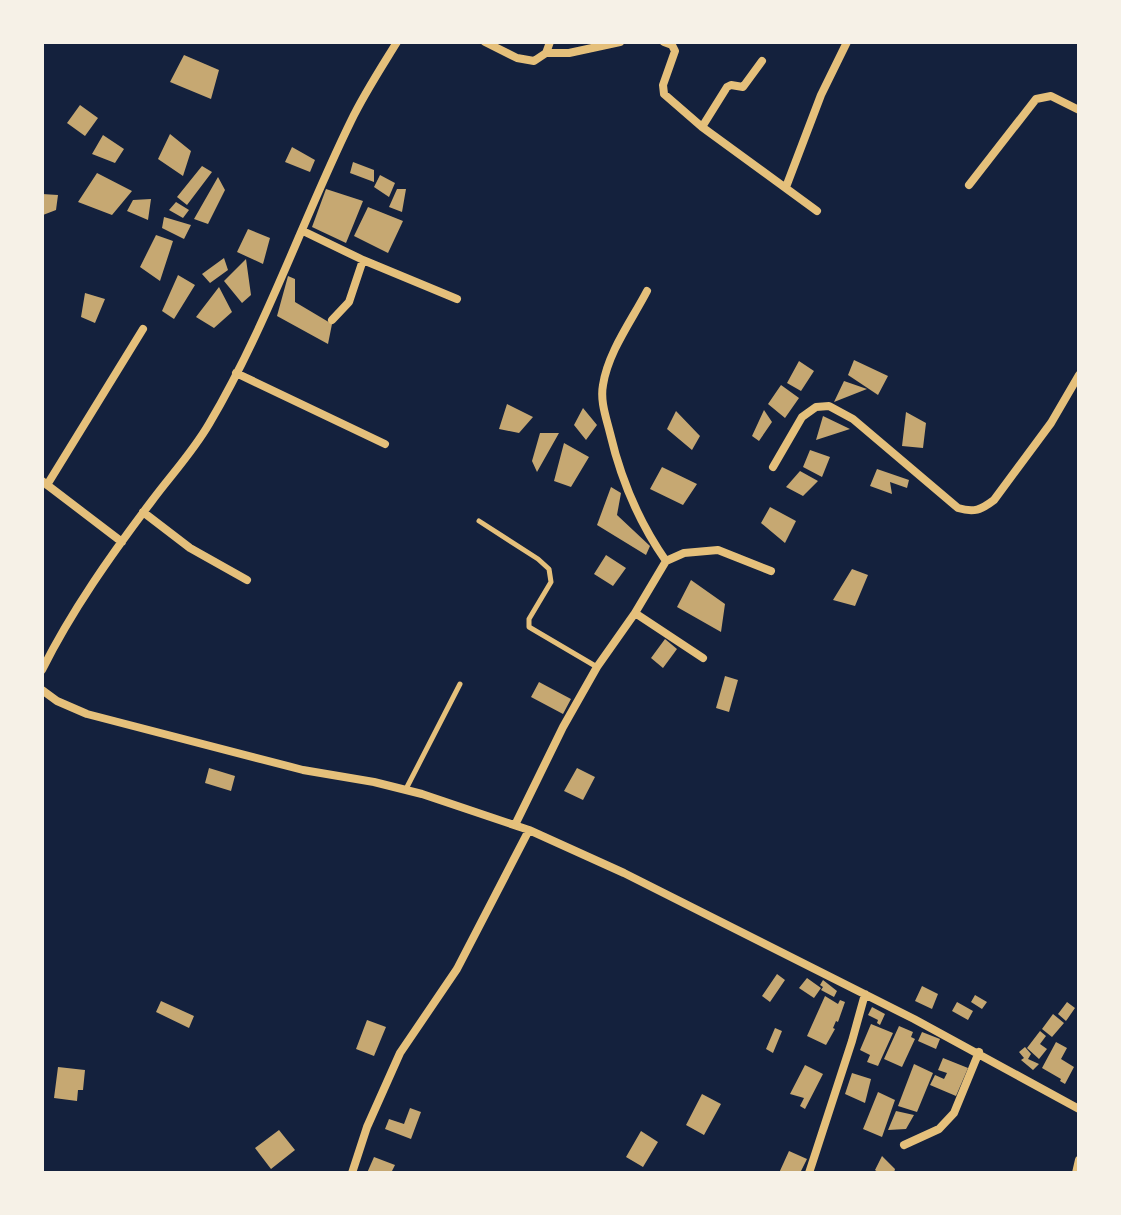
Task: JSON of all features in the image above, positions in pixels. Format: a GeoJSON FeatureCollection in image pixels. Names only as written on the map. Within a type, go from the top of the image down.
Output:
{"type":"FeatureCollection","features":[{"type":"Feature","properties":{"kind":"street"},"geometry":{"type":"LineString","coordinates":[[42,670],[68,621],[122,542],[187,459],[236,373],[352,118],[397,42]]}},
{"type":"Feature","properties":{"kind":"street"},"geometry":{"type":"LineString","coordinates":[[485,42],[526,61],[534,61],[546,53],[569,53],[620,42]]}},
{"type":"Feature","properties":{"kind":"street"},"geometry":{"type":"LineString","coordinates":[[546,53],[550,42]]}},
{"type":"Feature","properties":{"kind":"street"},"geometry":{"type":"LineString","coordinates":[[664,42],[672,45],[675,51],[663,92],[702,127],[817,211]]}},
{"type":"Feature","properties":{"kind":"street"},"geometry":{"type":"LineString","coordinates":[[786,187],[821,95],[847,42]]}},
{"type":"Feature","properties":{"kind":"street"},"geometry":{"type":"LineString","coordinates":[[702,127],[728,86],[743,87],[762,61]]}},
{"type":"Feature","properties":{"kind":"street"},"geometry":{"type":"LineString","coordinates":[[969,185],[1036,99],[1051,96],[1079,110]]}},
{"type":"Feature","properties":{"kind":"street"},"geometry":{"type":"LineString","coordinates":[[303,231],[457,299]]}},
{"type":"Feature","properties":{"kind":"street"},"geometry":{"type":"LineString","coordinates":[[332,320],[349,302],[363,260]]}},
{"type":"Feature","properties":{"kind":"street"},"geometry":{"type":"LineString","coordinates":[[647,291],[612,357],[602,387],[603,407],[626,491],[647,534],[666,561]]}},
{"type":"Feature","properties":{"kind":"street"},"geometry":{"type":"LineString","coordinates":[[122,542],[45,483],[143,329]]}},
{"type":"Feature","properties":{"kind":"street"},"geometry":{"type":"LineString","coordinates":[[236,373],[385,444]]}},
{"type":"Feature","properties":{"kind":"street"},"geometry":{"type":"LineString","coordinates":[[773,467],[802,417],[816,407],[829,406],[853,419],[958,508],[973,512],[982,510],[994,500],[1051,423],[1079,375]]}},
{"type":"Feature","properties":{"kind":"street"},"geometry":{"type":"LineString","coordinates":[[143,512],[190,548],[247,580]]}},
{"type":"Feature","properties":{"kind":"street"},"geometry":{"type":"LineString","coordinates":[[515,825],[563,727],[597,667],[666,561],[684,553],[718,550],[771,571]]}},
{"type":"Feature","properties":{"kind":"street"},"geometry":{"type":"LineString","coordinates":[[635,613],[703,658]]}},
{"type":"Feature","properties":{"kind":"street"},"geometry":{"type":"LineString","coordinates":[[42,690],[57,701],[87,714],[291,767],[405,790],[529,830],[624,873],[865,994],[979,1052],[1056,1099],[1079,1109]]}},
{"type":"Feature","properties":{"kind":"street"},"geometry":{"type":"LineString","coordinates":[[352,1173],[367,1127],[400,1053],[457,969],[529,830]]}},
{"type":"Feature","properties":{"kind":"street"},"geometry":{"type":"LineString","coordinates":[[809,1173],[865,994]]}},
{"type":"Feature","properties":{"kind":"street"},"geometry":{"type":"LineString","coordinates":[[904,1145],[939,1129],[954,1113],[979,1052]]}},
{"type":"Feature","properties":{"kind":"street"},"geometry":{"type":"LineString","coordinates":[[1076,1173],[1079,1160]]}},
{"type":"Feature","properties":{"kind":"lane"},"geometry":{"type":"LineString","coordinates":[[479,521],[549,569],[551,582],[529,619],[529,627],[597,667]]}},
{"type":"Feature","properties":{"kind":"lane"},"geometry":{"type":"LineString","coordinates":[[405,790],[460,684]]}},
{"type":"Feature","properties":{"kind":"building"},"geometry":{"type":"Polygon","coordinates":[[[184,55],[219,70],[211,99],[170,82],[184,55]]]}},
{"type":"Feature","properties":{"kind":"building"},"geometry":{"type":"Polygon","coordinates":[[[80,105],[98,118],[85,136],[67,123],[80,105]]]}},
{"type":"Feature","properties":{"kind":"building"},"geometry":{"type":"Polygon","coordinates":[[[170,134],[191,151],[183,176],[158,159],[170,134]]]}},
{"type":"Feature","properties":{"kind":"building"},"geometry":{"type":"Polygon","coordinates":[[[103,135],[124,149],[115,163],[92,154],[103,135]]]}},
{"type":"Feature","properties":{"kind":"building"},"geometry":{"type":"Polygon","coordinates":[[[292,147],[315,160],[310,172],[285,162],[292,147]]]}},
{"type":"Feature","properties":{"kind":"building"},"geometry":{"type":"Polygon","coordinates":[[[353,162],[374,170],[374,182],[350,173],[353,162]]]}},
{"type":"Feature","properties":{"kind":"building"},"geometry":{"type":"Polygon","coordinates":[[[202,166],[212,172],[187,205],[177,197],[202,166]]]}},
{"type":"Feature","properties":{"kind":"building"},"geometry":{"type":"Polygon","coordinates":[[[97,173],[132,191],[112,215],[78,202],[97,173]]]}},
{"type":"Feature","properties":{"kind":"building"},"geometry":{"type":"Polygon","coordinates":[[[380,175],[395,183],[389,197],[374,187],[380,175]]]}},
{"type":"Feature","properties":{"kind":"building"},"geometry":{"type":"Polygon","coordinates":[[[218,177],[225,190],[208,224],[194,219],[218,177]]]}},
{"type":"Feature","properties":{"kind":"building"},"geometry":{"type":"Polygon","coordinates":[[[326,189],[363,201],[346,243],[312,227],[326,189]]]}},
{"type":"Feature","properties":{"kind":"building"},"geometry":{"type":"Polygon","coordinates":[[[397,189],[406,189],[402,212],[389,207],[397,189]]]}},
{"type":"Feature","properties":{"kind":"building"},"geometry":{"type":"Polygon","coordinates":[[[42,194],[58,195],[56,210],[43,215],[42,194]]]}},
{"type":"Feature","properties":{"kind":"building"},"geometry":{"type":"Polygon","coordinates":[[[151,199],[148,220],[127,211],[133,200],[151,199]]]}},
{"type":"Feature","properties":{"kind":"building"},"geometry":{"type":"Polygon","coordinates":[[[176,202],[189,210],[183,218],[169,210],[176,202]]]}},
{"type":"Feature","properties":{"kind":"building"},"geometry":{"type":"Polygon","coordinates":[[[368,207],[403,221],[388,253],[354,236],[368,207]]]}},
{"type":"Feature","properties":{"kind":"building"},"geometry":{"type":"Polygon","coordinates":[[[164,217],[191,225],[184,239],[162,228],[164,217]]]}},
{"type":"Feature","properties":{"kind":"building"},"geometry":{"type":"Polygon","coordinates":[[[248,229],[270,238],[263,264],[237,252],[248,229]]]}},
{"type":"Feature","properties":{"kind":"building"},"geometry":{"type":"Polygon","coordinates":[[[156,235],[173,241],[160,281],[140,267],[156,235]]]}},
{"type":"Feature","properties":{"kind":"building"},"geometry":{"type":"Polygon","coordinates":[[[224,258],[228,270],[210,283],[202,274],[224,258]]]}},
{"type":"Feature","properties":{"kind":"building"},"geometry":{"type":"Polygon","coordinates":[[[246,259],[251,295],[242,303],[224,281],[246,259]]]}},
{"type":"Feature","properties":{"kind":"building"},"geometry":{"type":"Polygon","coordinates":[[[178,275],[195,285],[174,319],[162,311],[178,275]]]}},
{"type":"Feature","properties":{"kind":"building"},"geometry":{"type":"Polygon","coordinates":[[[288,276],[295,279],[295,302],[332,324],[328,344],[277,316],[288,276]]]}},
{"type":"Feature","properties":{"kind":"building"},"geometry":{"type":"Polygon","coordinates":[[[219,287],[232,312],[214,328],[196,317],[219,287]]]}},
{"type":"Feature","properties":{"kind":"building"},"geometry":{"type":"Polygon","coordinates":[[[85,293],[105,299],[95,323],[81,317],[85,293]]]}},
{"type":"Feature","properties":{"kind":"building"},"geometry":{"type":"Polygon","coordinates":[[[854,360],[888,376],[878,395],[848,375],[854,360]]]}},
{"type":"Feature","properties":{"kind":"building"},"geometry":{"type":"Polygon","coordinates":[[[799,361],[814,371],[801,391],[787,383],[799,361]]]}},
{"type":"Feature","properties":{"kind":"building"},"geometry":{"type":"Polygon","coordinates":[[[844,381],[867,389],[834,402],[844,381]]]}},
{"type":"Feature","properties":{"kind":"building"},"geometry":{"type":"Polygon","coordinates":[[[781,385],[799,398],[785,418],[768,404],[781,385]]]}},
{"type":"Feature","properties":{"kind":"building"},"geometry":{"type":"Polygon","coordinates":[[[507,404],[533,417],[519,433],[499,429],[507,404]]]}},
{"type":"Feature","properties":{"kind":"building"},"geometry":{"type":"Polygon","coordinates":[[[583,408],[597,425],[586,440],[574,425],[583,408]]]}},
{"type":"Feature","properties":{"kind":"building"},"geometry":{"type":"Polygon","coordinates":[[[764,410],[772,422],[759,441],[752,436],[764,410]]]}},
{"type":"Feature","properties":{"kind":"building"},"geometry":{"type":"Polygon","coordinates":[[[676,411],[700,436],[692,450],[667,429],[676,411]]]}},
{"type":"Feature","properties":{"kind":"building"},"geometry":{"type":"Polygon","coordinates":[[[906,412],[926,423],[923,448],[902,446],[906,412]]]}},
{"type":"Feature","properties":{"kind":"building"},"geometry":{"type":"Polygon","coordinates":[[[823,416],[850,429],[816,440],[823,416]]]}},
{"type":"Feature","properties":{"kind":"building"},"geometry":{"type":"Polygon","coordinates":[[[540,433],[559,433],[537,472],[532,461],[540,433]]]}},
{"type":"Feature","properties":{"kind":"building"},"geometry":{"type":"Polygon","coordinates":[[[564,443],[589,457],[571,487],[554,481],[564,443]]]}},
{"type":"Feature","properties":{"kind":"building"},"geometry":{"type":"Polygon","coordinates":[[[810,450],[830,457],[822,477],[803,467],[810,450]]]}},
{"type":"Feature","properties":{"kind":"building"},"geometry":{"type":"Polygon","coordinates":[[[662,467],[697,484],[683,505],[650,489],[662,467]]]}},
{"type":"Feature","properties":{"kind":"building"},"geometry":{"type":"Polygon","coordinates":[[[877,469],[909,480],[907,488],[890,482],[892,494],[870,486],[877,469]]]}},
{"type":"Feature","properties":{"kind":"building"},"geometry":{"type":"Polygon","coordinates":[[[800,471],[818,481],[803,496],[786,487],[800,471]]]}},
{"type":"Feature","properties":{"kind":"building"},"geometry":{"type":"Polygon","coordinates":[[[611,487],[621,493],[617,515],[650,546],[646,555],[597,525],[611,487]]]}},
{"type":"Feature","properties":{"kind":"building"},"geometry":{"type":"Polygon","coordinates":[[[770,507],[796,521],[785,543],[761,523],[770,507]]]}},
{"type":"Feature","properties":{"kind":"building"},"geometry":{"type":"Polygon","coordinates":[[[606,555],[626,568],[613,586],[594,574],[606,555]]]}},
{"type":"Feature","properties":{"kind":"building"},"geometry":{"type":"Polygon","coordinates":[[[852,569],[868,575],[855,606],[833,600],[852,569]]]}},
{"type":"Feature","properties":{"kind":"building"},"geometry":{"type":"Polygon","coordinates":[[[691,580],[725,604],[721,632],[677,607],[691,580]]]}},
{"type":"Feature","properties":{"kind":"building"},"geometry":{"type":"Polygon","coordinates":[[[665,639],[677,649],[663,668],[651,658],[665,639]]]}},
{"type":"Feature","properties":{"kind":"building"},"geometry":{"type":"Polygon","coordinates":[[[725,676],[738,680],[729,712],[716,708],[725,676]]]}},
{"type":"Feature","properties":{"kind":"building"},"geometry":{"type":"Polygon","coordinates":[[[539,682],[571,699],[563,714],[531,697],[539,682]]]}},
{"type":"Feature","properties":{"kind":"building"},"geometry":{"type":"Polygon","coordinates":[[[209,768],[235,776],[231,791],[205,783],[209,768]]]}},
{"type":"Feature","properties":{"kind":"building"},"geometry":{"type":"Polygon","coordinates":[[[577,768],[595,777],[583,800],[564,791],[577,768]]]}},
{"type":"Feature","properties":{"kind":"building"},"geometry":{"type":"Polygon","coordinates":[[[777,974],[785,980],[770,1002],[762,996],[777,974]]]}},
{"type":"Feature","properties":{"kind":"building"},"geometry":{"type":"Polygon","coordinates":[[[807,978],[821,988],[814,998],[799,988],[807,978]]]}},
{"type":"Feature","properties":{"kind":"building"},"geometry":{"type":"Polygon","coordinates":[[[823,980],[837,991],[834,997],[821,990],[823,980]]]}},
{"type":"Feature","properties":{"kind":"building"},"geometry":{"type":"Polygon","coordinates":[[[922,986],[938,994],[932,1009],[915,1001],[922,986]]]}},
{"type":"Feature","properties":{"kind":"building"},"geometry":{"type":"Polygon","coordinates":[[[975,995],[987,1002],[982,1009],[971,1002],[975,995]]]}},
{"type":"Feature","properties":{"kind":"building"},"geometry":{"type":"Polygon","coordinates":[[[825,996],[838,1004],[840,1000],[845,1002],[826,1045],[807,1036],[825,996]]]}},
{"type":"Feature","properties":{"kind":"building"},"geometry":{"type":"Polygon","coordinates":[[[161,1001],[194,1016],[189,1028],[156,1012],[161,1001]]]}},
{"type":"Feature","properties":{"kind":"building"},"geometry":{"type":"Polygon","coordinates":[[[957,1002],[973,1011],[968,1020],[952,1011],[957,1002]]]}},
{"type":"Feature","properties":{"kind":"building"},"geometry":{"type":"Polygon","coordinates":[[[1067,1002],[1075,1008],[1066,1021],[1058,1014],[1067,1002]]]}},
{"type":"Feature","properties":{"kind":"building"},"geometry":{"type":"Polygon","coordinates":[[[872,1007],[885,1014],[880,1025],[878,1020],[868,1015],[872,1007]]]}},
{"type":"Feature","properties":{"kind":"building"},"geometry":{"type":"Polygon","coordinates":[[[1053,1014],[1064,1023],[1052,1037],[1042,1029],[1053,1014]]]}},
{"type":"Feature","properties":{"kind":"building"},"geometry":{"type":"Polygon","coordinates":[[[367,1020],[386,1027],[374,1056],[356,1049],[367,1020]]]}},
{"type":"Feature","properties":{"kind":"building"},"geometry":{"type":"Polygon","coordinates":[[[871,1024],[893,1033],[878,1066],[867,1062],[870,1055],[860,1050],[871,1024]]]}},
{"type":"Feature","properties":{"kind":"building"},"geometry":{"type":"Polygon","coordinates":[[[899,1026],[913,1032],[911,1037],[915,1039],[902,1067],[884,1059],[899,1026]]]}},
{"type":"Feature","properties":{"kind":"building"},"geometry":{"type":"Polygon","coordinates":[[[775,1028],[782,1031],[773,1053],[766,1049],[775,1028]]]}},
{"type":"Feature","properties":{"kind":"building"},"geometry":{"type":"Polygon","coordinates":[[[1040,1031],[1046,1036],[1040,1044],[1047,1049],[1039,1059],[1027,1048],[1040,1031]]]}},
{"type":"Feature","properties":{"kind":"building"},"geometry":{"type":"Polygon","coordinates":[[[922,1032],[940,1039],[936,1049],[918,1041],[922,1032]]]}},
{"type":"Feature","properties":{"kind":"building"},"geometry":{"type":"Polygon","coordinates":[[[1056,1042],[1067,1048],[1061,1059],[1074,1067],[1065,1084],[1042,1068],[1056,1042]]]}},
{"type":"Feature","properties":{"kind":"building"},"geometry":{"type":"Polygon","coordinates":[[[1025,1047],[1031,1054],[1028,1059],[1039,1064],[1033,1070],[1021,1060],[1024,1058],[1019,1052],[1025,1047]]]}},
{"type":"Feature","properties":{"kind":"building"},"geometry":{"type":"Polygon","coordinates":[[[943,1058],[968,1068],[956,1096],[930,1085],[935,1075],[944,1079],[947,1073],[938,1070],[943,1058]]]}},
{"type":"Feature","properties":{"kind":"building"},"geometry":{"type":"Polygon","coordinates":[[[914,1064],[933,1073],[917,1112],[898,1106],[914,1064]]]}},
{"type":"Feature","properties":{"kind":"building"},"geometry":{"type":"Polygon","coordinates":[[[805,1065],[823,1074],[805,1109],[800,1106],[804,1098],[790,1094],[805,1065]]]}},
{"type":"Feature","properties":{"kind":"building"},"geometry":{"type":"Polygon","coordinates":[[[58,1067],[85,1070],[83,1090],[78,1090],[77,1101],[54,1098],[58,1067]]]}},
{"type":"Feature","properties":{"kind":"building"},"geometry":{"type":"Polygon","coordinates":[[[852,1073],[871,1079],[865,1103],[845,1094],[852,1073]]]}},
{"type":"Feature","properties":{"kind":"building"},"geometry":{"type":"Polygon","coordinates":[[[878,1092],[895,1100],[882,1137],[863,1129],[878,1092]]]}},
{"type":"Feature","properties":{"kind":"building"},"geometry":{"type":"Polygon","coordinates":[[[702,1094],[721,1104],[704,1135],[686,1125],[702,1094]]]}},
{"type":"Feature","properties":{"kind":"building"},"geometry":{"type":"Polygon","coordinates":[[[410,1108],[421,1112],[411,1139],[385,1129],[389,1119],[404,1124],[410,1108]]]}},
{"type":"Feature","properties":{"kind":"building"},"geometry":{"type":"Polygon","coordinates":[[[896,1111],[914,1115],[906,1129],[888,1130],[896,1111]]]}},
{"type":"Feature","properties":{"kind":"building"},"geometry":{"type":"Polygon","coordinates":[[[279,1130],[295,1150],[271,1169],[255,1148],[279,1130]]]}},
{"type":"Feature","properties":{"kind":"building"},"geometry":{"type":"Polygon","coordinates":[[[641,1131],[658,1142],[643,1167],[626,1157],[641,1131]]]}},
{"type":"Feature","properties":{"kind":"building"},"geometry":{"type":"Polygon","coordinates":[[[789,1151],[807,1159],[800,1173],[779,1173],[789,1151]]]}},
{"type":"Feature","properties":{"kind":"building"},"geometry":{"type":"Polygon","coordinates":[[[882,1156],[895,1169],[894,1173],[875,1170],[882,1156]]]}},
{"type":"Feature","properties":{"kind":"building"},"geometry":{"type":"Polygon","coordinates":[[[374,1157],[395,1165],[391,1173],[367,1173],[374,1157]]]}}]}
